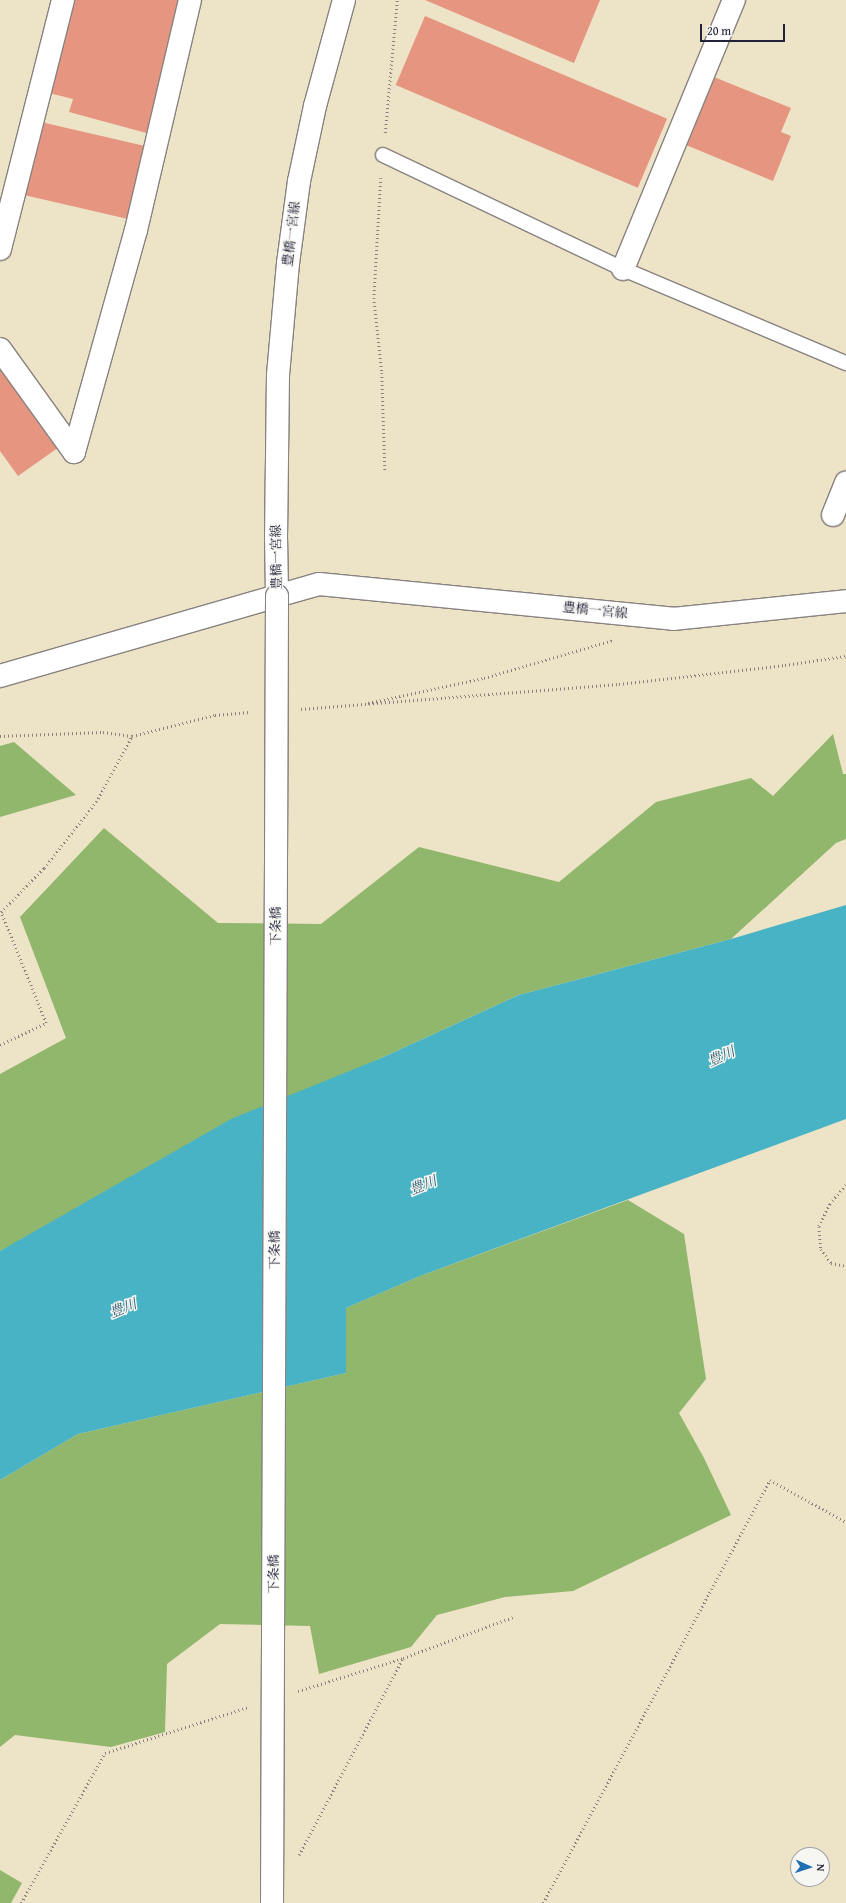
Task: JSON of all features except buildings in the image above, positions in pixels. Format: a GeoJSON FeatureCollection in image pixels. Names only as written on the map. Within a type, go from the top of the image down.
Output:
{"type":"FeatureCollection","features":[{"type":"Feature","properties":{"kind":"main road"},"geometry":{"type":"LineString","coordinates":[[0,249],[63,0]]}},
{"type":"Feature","properties":{"kind":"main road"},"geometry":{"type":"LineString","coordinates":[[0,349],[74,452],[136,230],[190,0]]}},
{"type":"Feature","properties":{"kind":"main road","name":"豊橋一宮線"},"geometry":{"type":"LineString","coordinates":[[344,0],[315,106],[302,166],[288,263],[278,375],[276,536],[277,596],[319,584],[673,619],[846,600]]}},
{"type":"Feature","properties":{"kind":"main road"},"geometry":{"type":"LineString","coordinates":[[623,269],[734,0]]}},
{"type":"Feature","properties":{"kind":"main road"},"geometry":{"type":"LineString","coordinates":[[833,515],[846,482]]}},
{"type":"Feature","properties":{"kind":"main road"},"geometry":{"type":"LineString","coordinates":[[0,676],[277,596]]}},
{"type":"Feature","properties":{"kind":"main road","name":"下条橋"},"geometry":{"type":"LineString","coordinates":[[272,1903],[277,596]]}},
{"type":"Feature","properties":{"kind":"lane"},"geometry":{"type":"LineString","coordinates":[[383,155],[623,269],[846,363]]}},
{"type":"Feature","properties":{"kind":"path"},"geometry":{"type":"LineString","coordinates":[[385,471],[382,373],[374,298],[383,155],[397,0]]}},
{"type":"Feature","properties":{"kind":"path"},"geometry":{"type":"LineString","coordinates":[[358,705],[484,678],[605,643],[619,637]]}},
{"type":"Feature","properties":{"kind":"path"},"geometry":{"type":"LineString","coordinates":[[295,709],[619,684],[785,665],[846,656]]}},
{"type":"Feature","properties":{"kind":"path"},"geometry":{"type":"LineString","coordinates":[[0,736],[103,732],[132,736],[215,715],[255,712]]}},
{"type":"Feature","properties":{"kind":"path"},"geometry":{"type":"LineString","coordinates":[[0,1045],[46,1023],[1,912],[44,868],[96,802],[132,736]]}},
{"type":"Feature","properties":{"kind":"path"},"geometry":{"type":"LineString","coordinates":[[846,1186],[830,1204],[819,1227],[821,1249],[831,1263],[846,1266]]}},
{"type":"Feature","properties":{"kind":"path"},"geometry":{"type":"LineString","coordinates":[[543,1903],[770,1480],[846,1522]]}},
{"type":"Feature","properties":{"kind":"path"},"geometry":{"type":"LineString","coordinates":[[291,1694],[403,1658],[513,1617]]}},
{"type":"Feature","properties":{"kind":"path"},"geometry":{"type":"LineString","coordinates":[[296,1861],[403,1658]]}},
{"type":"Feature","properties":{"kind":"path"},"geometry":{"type":"LineString","coordinates":[[22,1903],[105,1753],[254,1705]]}},
{"type":"Feature","properties":{"kind":"green space"},"geometry":{"type":"Polygon","coordinates":[[[833,734],[843,774],[846,774],[846,839],[836,843],[731,939],[519,995],[379,1059],[0,1251],[0,1074],[66,1038],[20,917],[104,828],[218,923],[321,924],[419,847],[559,882],[656,802],[751,778],[773,796],[833,734]]]}},
{"type":"Feature","properties":{"kind":"green space"},"geometry":{"type":"Polygon","coordinates":[[[14,742],[76,795],[0,817],[0,746],[14,742]]]}},
{"type":"Feature","properties":{"kind":"green space"},"geometry":{"type":"Polygon","coordinates":[[[628,1200],[684,1234],[706,1379],[679,1413],[704,1458],[731,1515],[573,1591],[505,1597],[437,1615],[411,1647],[319,1674],[310,1626],[220,1624],[167,1664],[165,1732],[111,1747],[15,1735],[0,1747],[0,1480],[78,1434],[346,1373],[346,1308],[420,1276],[628,1200]]]}},
{"type":"Feature","properties":{"kind":"green space"},"geometry":{"type":"Polygon","coordinates":[[[0,1870],[22,1883],[11,1903],[0,1903],[0,1870]]]}},
{"type":"Feature","properties":{"kind":"water","name":"豊川"},"geometry":{"type":"Polygon","coordinates":[[[846,905],[846,1119],[420,1276],[346,1308],[346,1373],[78,1434],[0,1480],[0,1251],[231,1119],[379,1059],[519,995],[731,939],[846,905]]]}}]}
